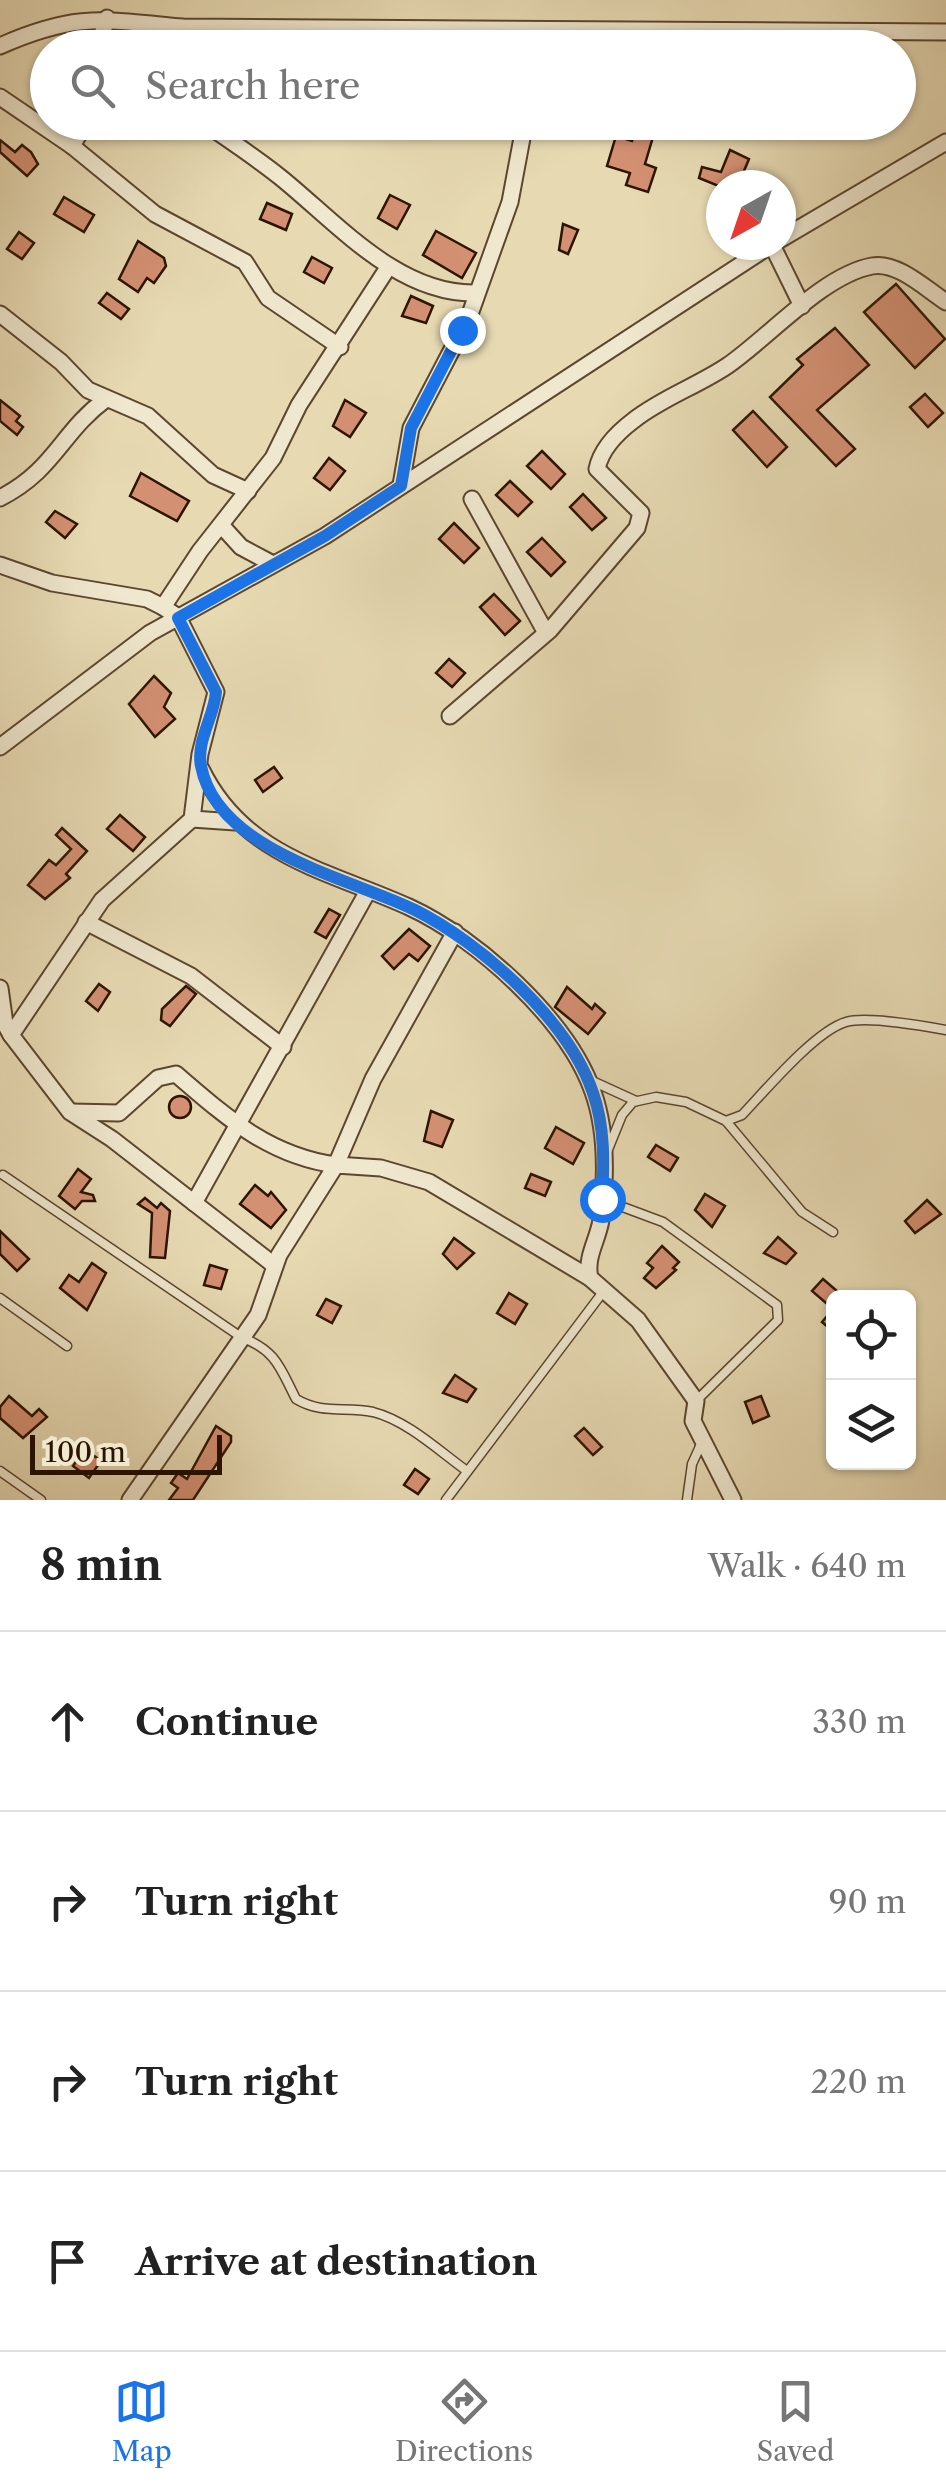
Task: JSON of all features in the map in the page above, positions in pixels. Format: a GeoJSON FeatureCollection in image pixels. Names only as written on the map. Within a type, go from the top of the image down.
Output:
{"type":"FeatureCollection","features":[{"type":"Feature","properties":{"kind":"street"},"geometry":{"type":"LineString","coordinates":[[40,30],[58,23],[107,18],[285,30]]}},
{"type":"Feature","properties":{"kind":"street"},"geometry":{"type":"LineString","coordinates":[[103,30],[107,18]]}},
{"type":"Feature","properties":{"kind":"street"},"geometry":{"type":"LineString","coordinates":[[916,33],[946,32]]}},
{"type":"Feature","properties":{"kind":"street"},"geometry":{"type":"LineString","coordinates":[[0,46],[30,34]]}},
{"type":"Feature","properties":{"kind":"street"},"geometry":{"type":"LineString","coordinates":[[0,97],[30,117]]}},
{"type":"Feature","properties":{"kind":"street"},"geometry":{"type":"LineString","coordinates":[[63,140],[155,214],[245,262],[268,298],[340,347]]}},
{"type":"Feature","properties":{"kind":"street"},"geometry":{"type":"LineString","coordinates":[[72,146],[76,140]]}},
{"type":"Feature","properties":{"kind":"street"},"geometry":{"type":"LineString","coordinates":[[228,140],[389,266],[444,290],[476,293]]}},
{"type":"Feature","properties":{"kind":"street"},"geometry":{"type":"LineString","coordinates":[[401,486],[411,428],[462,330],[510,202],[522,140]]}},
{"type":"Feature","properties":{"kind":"street"},"geometry":{"type":"LineString","coordinates":[[796,230],[946,142]]}},
{"type":"Feature","properties":{"kind":"street"},"geometry":{"type":"LineString","coordinates":[[0,747],[96,672],[178,618],[401,486],[748,260]]}},
{"type":"Feature","properties":{"kind":"street"},"geometry":{"type":"LineString","coordinates":[[779,260],[802,306]]}},
{"type":"Feature","properties":{"kind":"street"},"geometry":{"type":"LineString","coordinates":[[450,716],[546,633],[641,520],[635,506],[598,468],[608,446],[636,418],[725,368],[802,306],[858,270],[876,264],[894,269],[946,302]]}},
{"type":"Feature","properties":{"kind":"street"},"geometry":{"type":"LineString","coordinates":[[163,607],[281,445],[299,405],[389,266]]}},
{"type":"Feature","properties":{"kind":"street"},"geometry":{"type":"LineString","coordinates":[[0,314],[62,362],[88,390],[148,416],[212,475],[248,491]]}},
{"type":"Feature","properties":{"kind":"street"},"geometry":{"type":"LineString","coordinates":[[0,498],[39,475],[87,414],[106,398]]}},
{"type":"Feature","properties":{"kind":"street"},"geometry":{"type":"LineString","coordinates":[[472,498],[546,633]]}},
{"type":"Feature","properties":{"kind":"street"},"geometry":{"type":"LineString","coordinates":[[221,525],[241,547],[273,564]]}},
{"type":"Feature","properties":{"kind":"street"},"geometry":{"type":"LineString","coordinates":[[0,565],[52,583],[146,599],[163,607],[178,618],[216,692],[200,754],[192,819],[120,882],[86,922],[11,1036]]}},
{"type":"Feature","properties":{"kind":"street"},"geometry":{"type":"LineString","coordinates":[[201,770],[235,822],[276,850],[456,932],[528,998],[566,1041],[587,1078],[599,1112],[604,1161],[600,1222],[587,1268],[590,1278]]}},
{"type":"Feature","properties":{"kind":"street"},"geometry":{"type":"LineString","coordinates":[[192,819],[235,822]]}},
{"type":"Feature","properties":{"kind":"street"},"geometry":{"type":"LineString","coordinates":[[194,1203],[368,890]]}},
{"type":"Feature","properties":{"kind":"street"},"geometry":{"type":"LineString","coordinates":[[86,922],[162,958],[283,1047]]}},
{"type":"Feature","properties":{"kind":"street"},"geometry":{"type":"LineString","coordinates":[[130,1500],[263,1305],[274,1265],[336,1165],[373,1079],[456,932]]}},
{"type":"Feature","properties":{"kind":"street"},"geometry":{"type":"LineString","coordinates":[[0,988],[5,1024],[11,1036],[70,1112],[274,1265]]}},
{"type":"Feature","properties":{"kind":"street"},"geometry":{"type":"LineString","coordinates":[[70,1112],[119,1113],[167,1073],[176,1074],[237,1124],[286,1155],[336,1165],[381,1168],[429,1182],[590,1278],[638,1320],[696,1401],[693,1421],[733,1500]]}},
{"type":"Feature","properties":{"kind":"lane"},"geometry":{"type":"LineString","coordinates":[[726,1121],[742,1115],[815,1043],[846,1021],[906,1022],[946,1030]]}},
{"type":"Feature","properties":{"kind":"lane"},"geometry":{"type":"LineString","coordinates":[[587,1078],[636,1101],[667,1097],[726,1121],[802,1212],[833,1232]]}},
{"type":"Feature","properties":{"kind":"lane"},"geometry":{"type":"LineString","coordinates":[[604,1161],[622,1115],[636,1101]]}},
{"type":"Feature","properties":{"kind":"lane"},"geometry":{"type":"LineString","coordinates":[[3,1175],[242,1338],[267,1348],[278,1360],[296,1399],[332,1412],[374,1412],[399,1423],[467,1472]]}},
{"type":"Feature","properties":{"kind":"lane"},"geometry":{"type":"LineString","coordinates":[[602,1199],[663,1222],[777,1305],[778,1320],[696,1401]]}},
{"type":"Feature","properties":{"kind":"lane"},"geometry":{"type":"LineString","coordinates":[[446,1500],[604,1289]]}},
{"type":"Feature","properties":{"kind":"lane"},"geometry":{"type":"LineString","coordinates":[[0,1298],[68,1346]]}},
{"type":"Feature","properties":{"kind":"lane"},"geometry":{"type":"LineString","coordinates":[[687,1500],[692,1464],[702,1442]]}},
{"type":"Feature","properties":{"kind":"lane"},"geometry":{"type":"LineString","coordinates":[[0,1471],[41,1500]]}},
{"type":"Feature","properties":{"kind":"building"},"geometry":{"type":"Polygon","coordinates":[[[0,140],[15,152],[22,145],[31,152],[38,164],[27,176],[0,152],[0,140]]]}},
{"type":"Feature","properties":{"kind":"building"},"geometry":{"type":"Polygon","coordinates":[[[615,140],[652,140],[645,164],[656,168],[648,192],[626,185],[630,173],[607,166],[615,140]]]}},
{"type":"Feature","properties":{"kind":"building"},"geometry":{"type":"Polygon","coordinates":[[[730,150],[749,159],[744,170],[722,170],[730,150]]]}},
{"type":"Feature","properties":{"kind":"building"},"geometry":{"type":"Polygon","coordinates":[[[702,167],[713,170],[706,170],[706,181],[699,178],[702,167]]]}},
{"type":"Feature","properties":{"kind":"building"},"geometry":{"type":"Polygon","coordinates":[[[390,195],[410,205],[397,229],[378,218],[390,195]]]}},
{"type":"Feature","properties":{"kind":"building"},"geometry":{"type":"Polygon","coordinates":[[[64,197],[94,215],[84,232],[54,214],[64,197]]]}},
{"type":"Feature","properties":{"kind":"building"},"geometry":{"type":"Polygon","coordinates":[[[267,203],[292,214],[286,230],[260,219],[267,203]]]}},
{"type":"Feature","properties":{"kind":"building"},"geometry":{"type":"Polygon","coordinates":[[[563,224],[578,230],[568,254],[559,250],[563,224]]]}},
{"type":"Feature","properties":{"kind":"building"},"geometry":{"type":"Polygon","coordinates":[[[436,231],[476,253],[462,278],[423,255],[436,231]]]}},
{"type":"Feature","properties":{"kind":"building"},"geometry":{"type":"Polygon","coordinates":[[[19,232],[34,243],[22,259],[7,249],[19,232]]]}},
{"type":"Feature","properties":{"kind":"building"},"geometry":{"type":"Polygon","coordinates":[[[138,241],[164,258],[166,266],[154,283],[147,278],[138,292],[119,279],[138,241]]]}},
{"type":"Feature","properties":{"kind":"building"},"geometry":{"type":"Polygon","coordinates":[[[312,257],[332,268],[324,283],[304,272],[312,257]]]}},
{"type":"Feature","properties":{"kind":"building"},"geometry":{"type":"Polygon","coordinates":[[[896,284],[945,339],[915,368],[864,312],[896,284]]]}},
{"type":"Feature","properties":{"kind":"building"},"geometry":{"type":"Polygon","coordinates":[[[107,293],[129,309],[121,319],[99,303],[107,293]]]}},
{"type":"Feature","properties":{"kind":"building"},"geometry":{"type":"Polygon","coordinates":[[[411,296],[433,306],[426,323],[402,316],[411,296]]]}},
{"type":"Feature","properties":{"kind":"building"},"geometry":{"type":"Polygon","coordinates":[[[835,328],[869,365],[817,410],[855,449],[836,466],[770,397],[803,365],[797,359],[835,328]]]}},
{"type":"Feature","properties":{"kind":"building"},"geometry":{"type":"Polygon","coordinates":[[[925,394],[943,413],[928,427],[910,407],[925,394]]]}},
{"type":"Feature","properties":{"kind":"building"},"geometry":{"type":"Polygon","coordinates":[[[0,400],[20,416],[16,421],[23,427],[17,435],[0,421],[0,400]]]}},
{"type":"Feature","properties":{"kind":"building"},"geometry":{"type":"Polygon","coordinates":[[[345,400],[366,413],[350,437],[333,426],[345,400]]]}},
{"type":"Feature","properties":{"kind":"building"},"geometry":{"type":"Polygon","coordinates":[[[753,411],[787,447],[767,467],[733,430],[753,411]]]}},
{"type":"Feature","properties":{"kind":"building"},"geometry":{"type":"Polygon","coordinates":[[[542,451],[565,474],[551,489],[527,466],[542,451]]]}},
{"type":"Feature","properties":{"kind":"building"},"geometry":{"type":"Polygon","coordinates":[[[329,458],[345,471],[330,490],[314,478],[329,458]]]}},
{"type":"Feature","properties":{"kind":"building"},"geometry":{"type":"Polygon","coordinates":[[[141,473],[189,501],[177,521],[130,496],[141,473]]]}},
{"type":"Feature","properties":{"kind":"building"},"geometry":{"type":"Polygon","coordinates":[[[510,481],[532,502],[518,516],[496,495],[510,481]]]}},
{"type":"Feature","properties":{"kind":"building"},"geometry":{"type":"Polygon","coordinates":[[[583,494],[606,518],[592,530],[570,507],[583,494]]]}},
{"type":"Feature","properties":{"kind":"building"},"geometry":{"type":"Polygon","coordinates":[[[55,511],[77,524],[65,538],[46,522],[55,511]]]}},
{"type":"Feature","properties":{"kind":"building"},"geometry":{"type":"Polygon","coordinates":[[[454,523],[479,548],[464,563],[439,539],[454,523]]]}},
{"type":"Feature","properties":{"kind":"building"},"geometry":{"type":"Polygon","coordinates":[[[542,538],[565,562],[551,576],[527,552],[542,538]]]}},
{"type":"Feature","properties":{"kind":"building"},"geometry":{"type":"Polygon","coordinates":[[[494,594],[520,621],[505,635],[480,607],[494,594]]]}},
{"type":"Feature","properties":{"kind":"building"},"geometry":{"type":"Polygon","coordinates":[[[449,659],[465,673],[452,687],[436,673],[449,659]]]}},
{"type":"Feature","properties":{"kind":"building"},"geometry":{"type":"Polygon","coordinates":[[[154,676],[171,693],[164,707],[175,719],[155,737],[129,704],[154,676]]]}},
{"type":"Feature","properties":{"kind":"building"},"geometry":{"type":"Polygon","coordinates":[[[274,767],[282,778],[263,792],[255,780],[274,767]]]}},
{"type":"Feature","properties":{"kind":"building"},"geometry":{"type":"Polygon","coordinates":[[[120,815],[145,837],[133,851],[107,829],[120,815]]]}},
{"type":"Feature","properties":{"kind":"building"},"geometry":{"type":"Polygon","coordinates":[[[62,828],[87,851],[66,874],[70,878],[45,899],[28,885],[49,860],[56,865],[71,849],[56,835],[62,828]]]}},
{"type":"Feature","properties":{"kind":"building"},"geometry":{"type":"Polygon","coordinates":[[[329,909],[340,915],[326,938],[315,932],[329,909]]]}},
{"type":"Feature","properties":{"kind":"building"},"geometry":{"type":"Polygon","coordinates":[[[409,929],[430,946],[418,961],[409,954],[394,969],[382,956],[409,929]]]}},
{"type":"Feature","properties":{"kind":"building"},"geometry":{"type":"Polygon","coordinates":[[[99,984],[110,992],[98,1011],[86,1001],[99,984]]]}},
{"type":"Feature","properties":{"kind":"building"},"geometry":{"type":"Polygon","coordinates":[[[186,986],[196,994],[170,1026],[161,1020],[162,1009],[186,986]]]}},
{"type":"Feature","properties":{"kind":"building"},"geometry":{"type":"Polygon","coordinates":[[[567,987],[592,1009],[595,1004],[605,1013],[588,1034],[555,1007],[567,987]]]}},
{"type":"Feature","properties":{"kind":"building"},"geometry":{"type":"Polygon","coordinates":[[[180,1096],[188,1099],[188,1115],[180,1118],[172,1115],[169,1107],[172,1099],[180,1096]]]}},
{"type":"Feature","properties":{"kind":"building"},"geometry":{"type":"Polygon","coordinates":[[[431,1111],[453,1120],[442,1147],[424,1141],[431,1111]]]}},
{"type":"Feature","properties":{"kind":"building"},"geometry":{"type":"Polygon","coordinates":[[[556,1127],[584,1143],[573,1164],[545,1148],[556,1127]]]}},
{"type":"Feature","properties":{"kind":"building"},"geometry":{"type":"Polygon","coordinates":[[[656,1145],[678,1158],[670,1171],[648,1157],[656,1145]]]}},
{"type":"Feature","properties":{"kind":"building"},"geometry":{"type":"Polygon","coordinates":[[[78,1169],[91,1179],[81,1192],[93,1195],[95,1201],[82,1201],[75,1209],[59,1196],[78,1169]]]}},
{"type":"Feature","properties":{"kind":"building"},"geometry":{"type":"Polygon","coordinates":[[[531,1174],[551,1182],[545,1196],[525,1188],[531,1174]]]}},
{"type":"Feature","properties":{"kind":"building"},"geometry":{"type":"Polygon","coordinates":[[[255,1185],[268,1196],[271,1192],[286,1210],[271,1228],[240,1204],[255,1185]]]}},
{"type":"Feature","properties":{"kind":"building"},"geometry":{"type":"Polygon","coordinates":[[[705,1194],[725,1206],[712,1227],[695,1210],[705,1194]]]}},
{"type":"Feature","properties":{"kind":"building"},"geometry":{"type":"Polygon","coordinates":[[[145,1198],[157,1208],[161,1203],[170,1211],[165,1258],[150,1257],[152,1213],[138,1204],[145,1198]]]}},
{"type":"Feature","properties":{"kind":"building"},"geometry":{"type":"Polygon","coordinates":[[[927,1200],[941,1214],[915,1233],[905,1221],[927,1200]]]}},
{"type":"Feature","properties":{"kind":"building"},"geometry":{"type":"Polygon","coordinates":[[[0,1231],[29,1259],[17,1271],[0,1254],[0,1231]]]}},
{"type":"Feature","properties":{"kind":"building"},"geometry":{"type":"Polygon","coordinates":[[[778,1237],[796,1253],[786,1264],[764,1253],[778,1237]]]}},
{"type":"Feature","properties":{"kind":"building"},"geometry":{"type":"Polygon","coordinates":[[[454,1238],[474,1253],[457,1269],[443,1254],[454,1238]]]}},
{"type":"Feature","properties":{"kind":"building"},"geometry":{"type":"Polygon","coordinates":[[[662,1246],[679,1262],[673,1268],[676,1270],[656,1288],[644,1278],[653,1268],[647,1263],[662,1246]]]}},
{"type":"Feature","properties":{"kind":"building"},"geometry":{"type":"Polygon","coordinates":[[[92,1263],[106,1273],[87,1310],[60,1288],[69,1275],[79,1282],[92,1263]]]}},
{"type":"Feature","properties":{"kind":"building"},"geometry":{"type":"Polygon","coordinates":[[[210,1265],[227,1270],[221,1289],[204,1285],[210,1265]]]}},
{"type":"Feature","properties":{"kind":"building"},"geometry":{"type":"Polygon","coordinates":[[[823,1279],[836,1290],[826,1290],[826,1303],[812,1291],[823,1279]]]}},
{"type":"Feature","properties":{"kind":"building"},"geometry":{"type":"Polygon","coordinates":[[[509,1293],[527,1304],[515,1324],[497,1313],[509,1293]]]}},
{"type":"Feature","properties":{"kind":"building"},"geometry":{"type":"Polygon","coordinates":[[[326,1299],[341,1306],[332,1323],[317,1315],[326,1299]]]}},
{"type":"Feature","properties":{"kind":"building"},"geometry":{"type":"Polygon","coordinates":[[[455,1375],[476,1389],[467,1402],[443,1393],[455,1375]]]}},
{"type":"Feature","properties":{"kind":"building"},"geometry":{"type":"Polygon","coordinates":[[[9,1396],[32,1416],[39,1409],[47,1417],[23,1438],[0,1418],[0,1407],[9,1396]]]}},
{"type":"Feature","properties":{"kind":"building"},"geometry":{"type":"Polygon","coordinates":[[[761,1396],[769,1416],[753,1423],[745,1402],[761,1396]]]}},
{"type":"Feature","properties":{"kind":"building"},"geometry":{"type":"Polygon","coordinates":[[[216,1426],[231,1436],[231,1442],[193,1500],[169,1500],[178,1488],[171,1483],[178,1473],[187,1479],[216,1426]]]}},
{"type":"Feature","properties":{"kind":"building"},"geometry":{"type":"Polygon","coordinates":[[[584,1428],[602,1447],[593,1455],[575,1436],[584,1428]]]}},
{"type":"Feature","properties":{"kind":"building"},"geometry":{"type":"Polygon","coordinates":[[[85,1449],[101,1461],[89,1478],[73,1466],[85,1449]]]}},
{"type":"Feature","properties":{"kind":"building"},"geometry":{"type":"Polygon","coordinates":[[[415,1469],[429,1479],[418,1494],[404,1485],[415,1469]]]}},
{"type":"Feature","properties":{"kind":"route"},"geometry":{"type":"LineString","coordinates":[[462,330],[411,428],[401,486],[325,536],[178,618],[216,692],[200,754],[201,770],[235,822],[251,836],[312,867],[412,908],[456,932],[502,970],[566,1041],[593,1090],[604,1161],[602,1199]]}}]}
